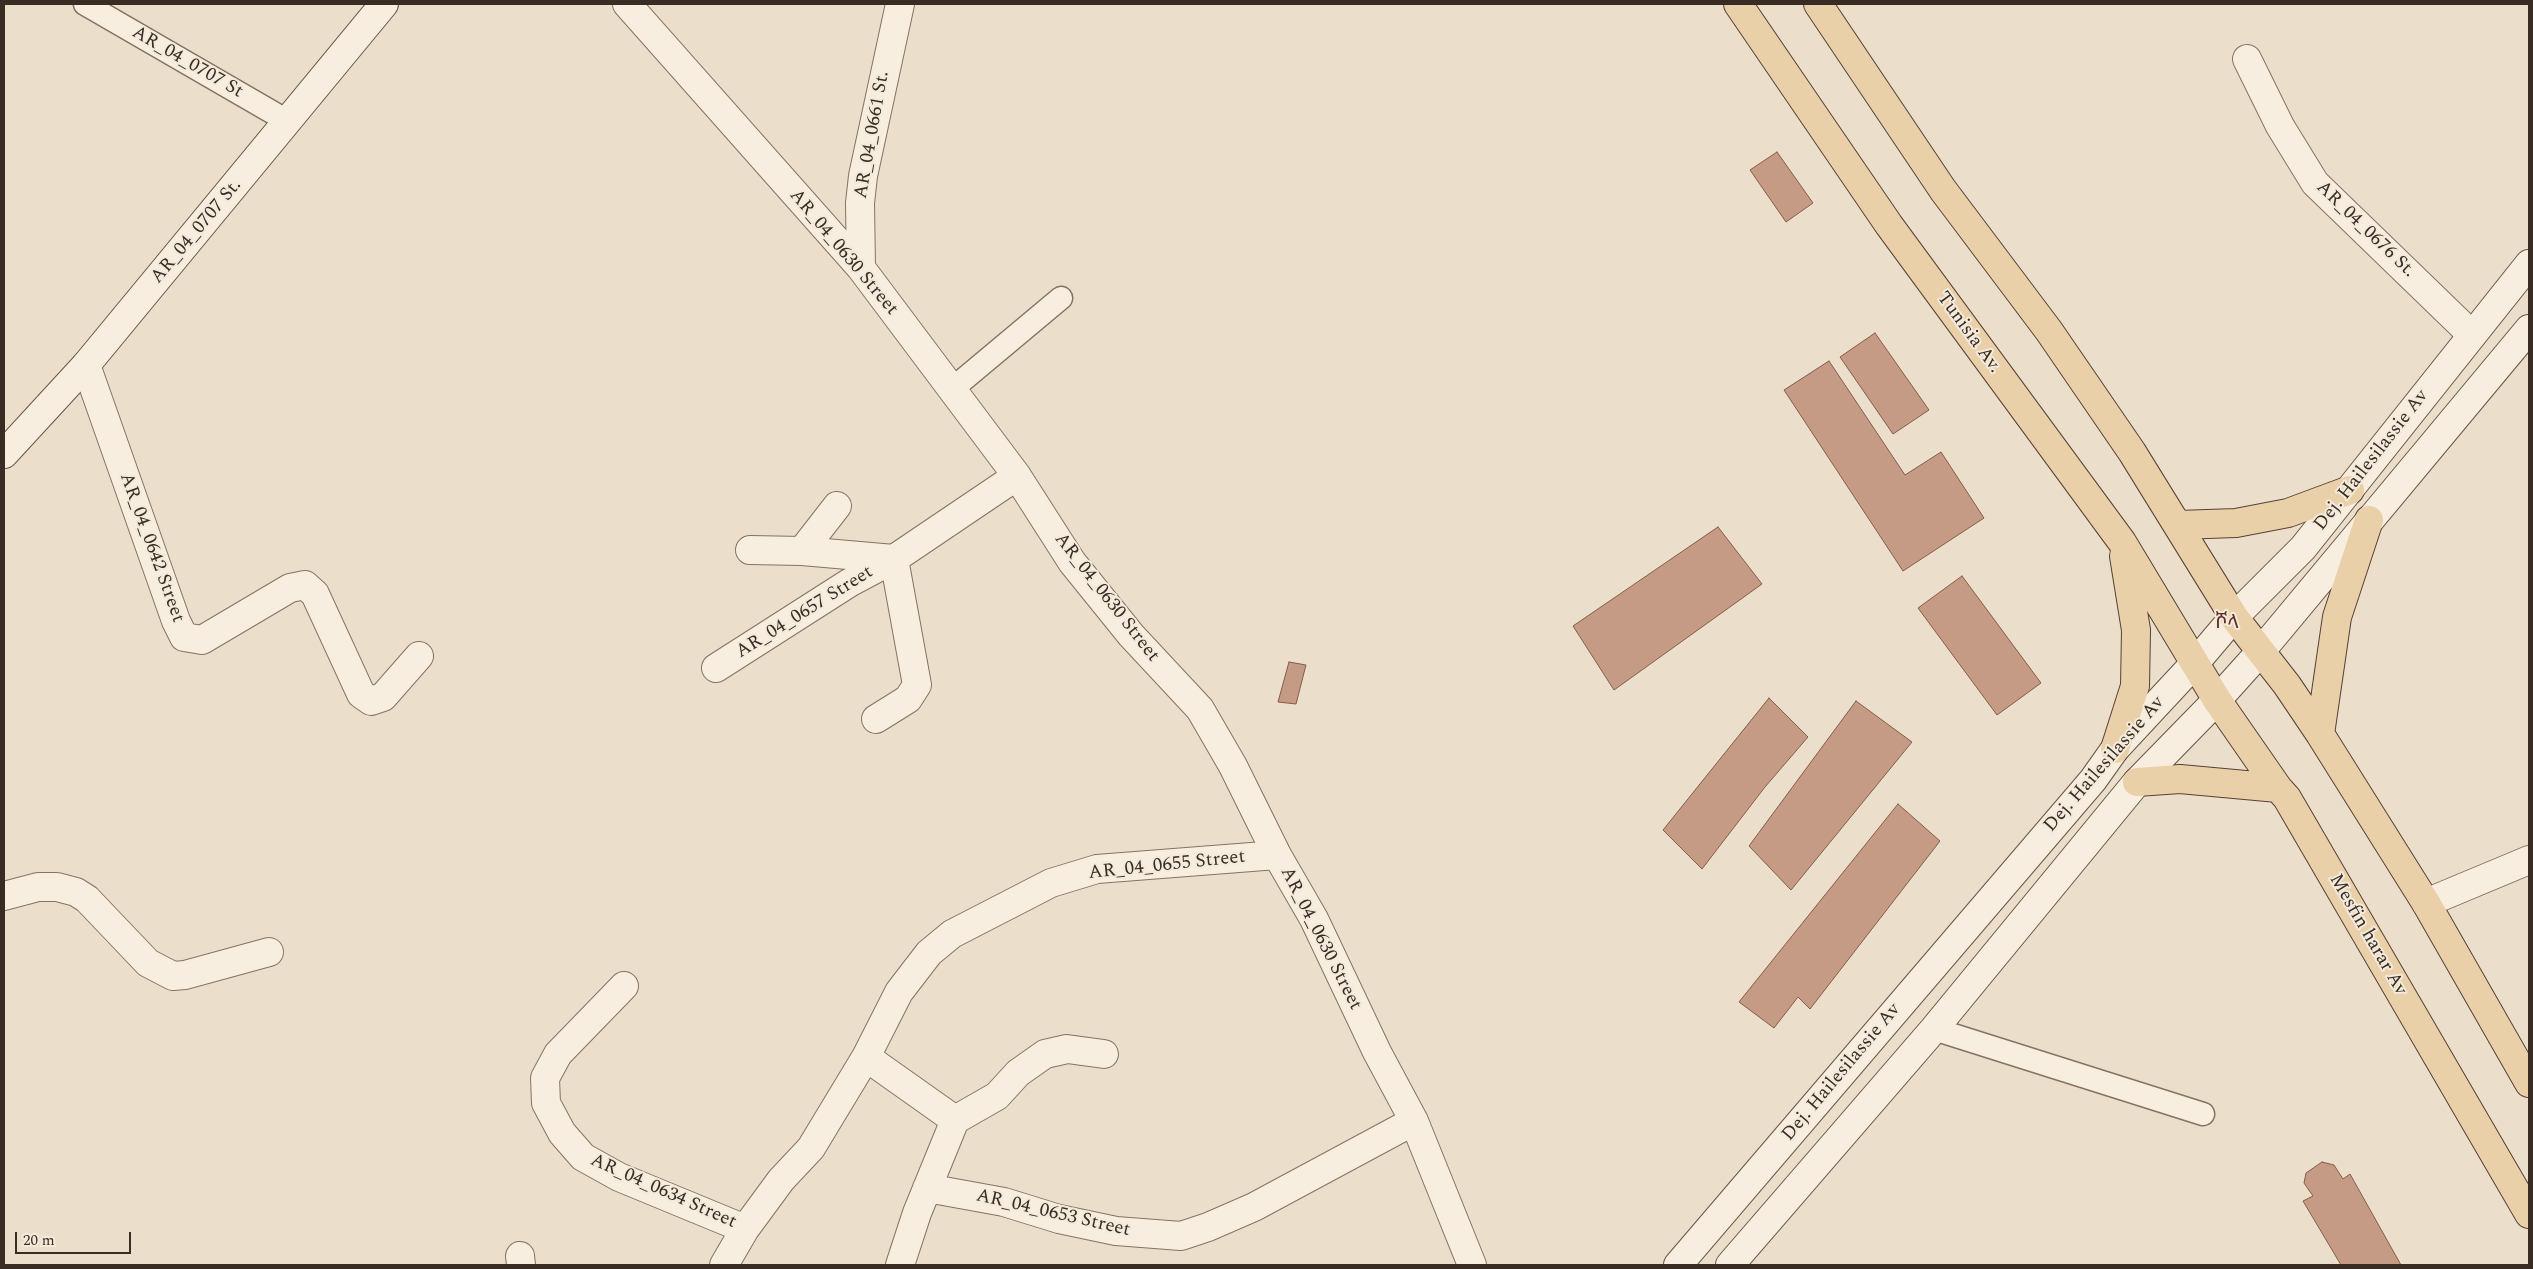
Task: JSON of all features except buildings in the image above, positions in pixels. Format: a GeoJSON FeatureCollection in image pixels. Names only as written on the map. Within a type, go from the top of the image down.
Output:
{"type":"FeatureCollection","features":[{"type":"Feature","properties":{"kind":"main road","name":"Tunisia Av."},"geometry":{"type":"LineString","coordinates":[[1738,4],[1889,225],[2122,542],[2195,664]]}},
{"type":"Feature","properties":{"kind":"main road"},"geometry":{"type":"LineString","coordinates":[[1818,4],[1943,190],[2049,331],[2132,452],[2234,617],[2320,734],[2426,903],[2529,1083]]}},
{"type":"Feature","properties":{"kind":"main road"},"geometry":{"type":"LineString","coordinates":[[2178,525],[2236,523],[2288,513],[2350,490]]}},
{"type":"Feature","properties":{"kind":"main road"},"geometry":{"type":"LineString","coordinates":[[2320,734],[2337,617],[2369,520]]}},
{"type":"Feature","properties":{"kind":"main road"},"geometry":{"type":"LineString","coordinates":[[2115,748],[2135,686],[2136,630],[2122,542]]}},
{"type":"Feature","properties":{"kind":"main road","name":"Mesfin harar Av"},"geometry":{"type":"LineString","coordinates":[[2195,664],[2217,700],[2278,788],[2287,798],[2529,1214]]}},
{"type":"Feature","properties":{"kind":"main road"},"geometry":{"type":"LineString","coordinates":[[2137,782],[2180,779],[2278,788]]}},
{"type":"Feature","properties":{"kind":"street","name":"AR_04_0630 Street"},"geometry":{"type":"LineString","coordinates":[[627,4],[861,268],[1017,476],[1078,569],[1131,635],[1200,709],[1233,766],[1277,855],[1314,919],[1377,1052],[1414,1121],[1472,1265]]}},
{"type":"Feature","properties":{"kind":"street","name":"AR_04_0661 St."},"geometry":{"type":"LineString","coordinates":[[861,268],[860,203],[863,176],[900,4]]}},
{"type":"Feature","properties":{"kind":"street","name":"AR_04_0707 St."},"geometry":{"type":"LineString","coordinates":[[4,454],[86,366],[289,122],[375,7]]}},
{"type":"Feature","properties":{"kind":"street","name":"AR_04_0676 St."},"geometry":{"type":"LineString","coordinates":[[2246,59],[2280,126],[2315,183],[2472,335]]}},
{"type":"Feature","properties":{"kind":"street","name":"Dej. Hailesilassie Av"},"geometry":{"type":"LineString","coordinates":[[1678,1265],[2093,780],[2115,748],[2195,664],[2234,617],[2303,548],[2529,264]]}},
{"type":"Feature","properties":{"kind":"street","name":"Dej. Hailesilassie Av"},"geometry":{"type":"LineString","coordinates":[[1730,1265],[1934,1029],[2137,782],[2217,700],[2260,651],[2529,329]]}},
{"type":"Feature","properties":{"kind":"street","name":"AR_04_0642 Street"},"geometry":{"type":"LineString","coordinates":[[86,366],[176,621],[184,637],[202,640],[290,588],[305,585],[315,594],[360,694],[371,701],[383,697],[419,656]]}},
{"type":"Feature","properties":{"kind":"street","name":"AR_04_0657 Street"},"geometry":{"type":"LineString","coordinates":[[716,668],[849,583],[894,559],[1017,476]]}},
{"type":"Feature","properties":{"kind":"street"},"geometry":{"type":"LineString","coordinates":[[802,551],[837,506]]}},
{"type":"Feature","properties":{"kind":"street"},"geometry":{"type":"LineString","coordinates":[[750,550],[802,551],[894,559]]}},
{"type":"Feature","properties":{"kind":"street","name":"AR_04_0657 Street"},"geometry":{"type":"LineString","coordinates":[[876,719],[908,699],[917,685],[894,559]]}},
{"type":"Feature","properties":{"kind":"street","name":"AR_04_0655 Street"},"geometry":{"type":"LineString","coordinates":[[724,1265],[745,1229],[781,1180],[811,1148],[866,1057],[899,992],[929,953],[952,934],[1052,884],[1097,869],[1277,855]]}},
{"type":"Feature","properties":{"kind":"street"},"geometry":{"type":"LineString","coordinates":[[2426,903],[2529,860]]}},
{"type":"Feature","properties":{"kind":"street"},"geometry":{"type":"LineString","coordinates":[[4,896],[38,887],[57,887],[76,892],[87,899],[148,963],[173,976],[185,975],[269,952]]}},
{"type":"Feature","properties":{"kind":"street","name":"AR_04_0634 Street"},"geometry":{"type":"LineString","coordinates":[[624,986],[558,1054],[546,1078],[546,1104],[562,1133],[583,1156],[619,1177],[745,1229]]}},
{"type":"Feature","properties":{"kind":"street"},"geometry":{"type":"LineString","coordinates":[[900,1265],[927,1188],[956,1120],[998,1096],[1018,1073],[1045,1054],[1067,1049],[1104,1054]]}},
{"type":"Feature","properties":{"kind":"street"},"geometry":{"type":"LineString","coordinates":[[866,1057],[956,1120]]}},
{"type":"Feature","properties":{"kind":"street","name":"AR_04_0653 Street"},"geometry":{"type":"LineString","coordinates":[[927,1188],[1004,1202],[1059,1219],[1116,1231],[1180,1236],[1208,1228],[1254,1207],[1414,1121]]}},
{"type":"Feature","properties":{"kind":"lane","name":"AR_04_0707 St"},"geometry":{"type":"LineString","coordinates":[[85,4],[289,122]]}},
{"type":"Feature","properties":{"kind":"lane"},"geometry":{"type":"LineString","coordinates":[[951,390],[1061,298]]}},
{"type":"Feature","properties":{"kind":"lane"},"geometry":{"type":"LineString","coordinates":[[1934,1029],[2203,1114]]}},
{"type":"Feature","properties":{"kind":"district","name":"ሾላ"},"geometry":{"type":"Point","coordinates":[2227,624]}}]}
